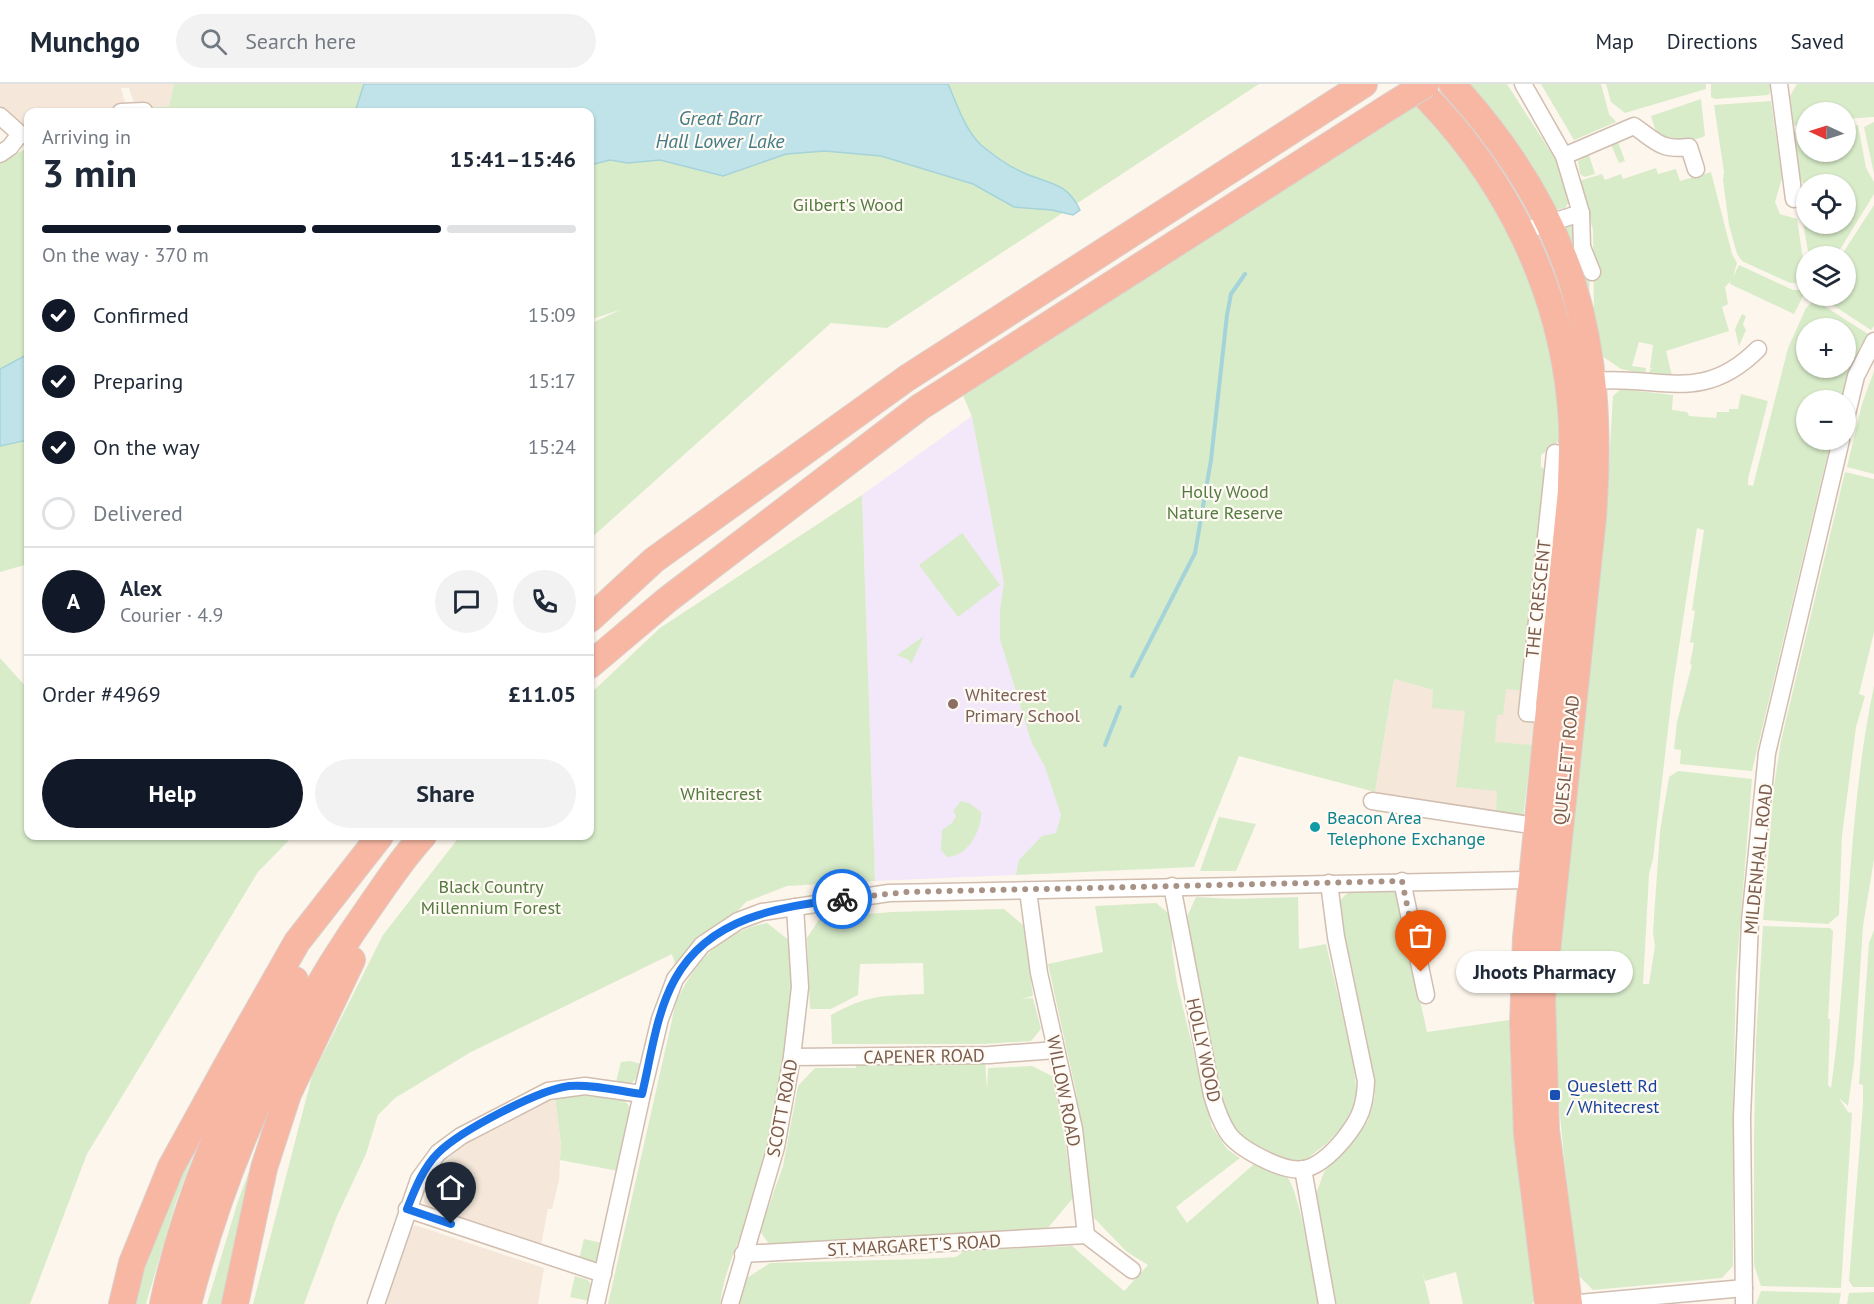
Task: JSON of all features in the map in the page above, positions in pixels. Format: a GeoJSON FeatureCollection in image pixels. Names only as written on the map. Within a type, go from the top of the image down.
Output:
{"type":"FeatureCollection","features":[{"type":"Feature","properties":{"kind":"highway"},"geometry":{"type":"LineString","coordinates":[[594,615],[654,560],[907,378],[1364,84]]}},
{"type":"Feature","properties":{"kind":"highway","name":"QUESLETT ROAD"},"geometry":{"type":"LineString","coordinates":[[1413,84],[1465,139],[1484,165],[1524,231],[1552,308],[1561,342],[1572,423],[1571,491],[1559,716],[1536,826],[1542,880]]}},
{"type":"Feature","properties":{"kind":"highway"},"geometry":{"type":"LineString","coordinates":[[594,661],[667,600],[920,407],[1426,84]]}},
{"type":"Feature","properties":{"kind":"highway","name":"QUESLETT ROAD"},"geometry":{"type":"LineString","coordinates":[[1452,84],[1488,123],[1528,180],[1549,222],[1571,278],[1588,338],[1594,381],[1596,469],[1559,716],[1542,880],[1523,1024],[1526,1112],[1564,1304]]}},
{"type":"Feature","properties":{"kind":"highway"},"geometry":{"type":"LineString","coordinates":[[122,1304],[132,1263],[171,1167],[297,942],[377,840]]}},
{"type":"Feature","properties":{"kind":"highway"},"geometry":{"type":"LineString","coordinates":[[163,1304],[190,1210],[208,1160],[250,1066],[289,991],[378,840]]}},
{"type":"Feature","properties":{"kind":"highway"},"geometry":{"type":"LineString","coordinates":[[188,1304],[200,1256],[229,1170],[280,1057],[312,996],[353,930],[416,843]]}},
{"type":"Feature","properties":{"kind":"highway"},"geometry":{"type":"LineString","coordinates":[[235,1304],[264,1168],[288,1094],[338,988],[416,843]]}},
{"type":"Feature","properties":{"kind":"street"},"geometry":{"type":"LineString","coordinates":[[1523,84],[1564,156],[1581,213],[1582,247],[1592,272]]}},
{"type":"Feature","properties":{"kind":"street"},"geometry":{"type":"LineString","coordinates":[[1779,84],[1794,199]]}},
{"type":"Feature","properties":{"kind":"street"},"geometry":{"type":"LineString","coordinates":[[127,93],[131,108]]}},
{"type":"Feature","properties":{"kind":"street"},"geometry":{"type":"LineString","coordinates":[[0,116],[24,135],[0,154]]}},
{"type":"Feature","properties":{"kind":"street"},"geometry":{"type":"LineString","coordinates":[[1564,156],[1634,126],[1657,144],[1671,149],[1689,147],[1695,169]]}},
{"type":"Feature","properties":{"kind":"street"},"geometry":{"type":"LineString","coordinates":[[1524,231],[1581,213]]}},
{"type":"Feature","properties":{"kind":"street"},"geometry":{"type":"LineString","coordinates":[[1853,390],[1856,376],[1874,341]]}},
{"type":"Feature","properties":{"kind":"street"},"geometry":{"type":"LineString","coordinates":[[1594,381],[1614,379],[1677,386],[1711,381],[1746,360],[1758,349]]}},
{"type":"Feature","properties":{"kind":"street","name":"MILDENHALL ROAD"},"geometry":{"type":"LineString","coordinates":[[1744,1296],[1742,1105],[1750,921],[1767,753],[1839,450]]}},
{"type":"Feature","properties":{"kind":"street","name":"THE CRESCENT"},"geometry":{"type":"LineString","coordinates":[[1549,460],[1527,713],[1559,716]]}},
{"type":"Feature","properties":{"kind":"street"},"geometry":{"type":"LineString","coordinates":[[1372,801],[1536,826]]}},
{"type":"Feature","properties":{"kind":"street"},"geometry":{"type":"LineString","coordinates":[[597,1304],[660,1019],[675,979],[702,945],[738,921],[762,912],[889,893],[1542,880]]}},
{"type":"Feature","properties":{"kind":"street"},"geometry":{"type":"LineString","coordinates":[[1402,881],[1425,995]]}},
{"type":"Feature","properties":{"kind":"street"},"geometry":{"type":"LineString","coordinates":[[1327,1304],[1304,1169],[1320,1162],[1337,1147],[1359,1120],[1365,1105],[1366,1081],[1336,937],[1329,883]]}},
{"type":"Feature","properties":{"kind":"street","name":"HOLLY WOOD"},"geometry":{"type":"LineString","coordinates":[[1172,886],[1212,1095],[1220,1119],[1238,1144],[1256,1155],[1291,1168],[1304,1169]]}},
{"type":"Feature","properties":{"kind":"street","name":"WILLOW ROAD"},"geometry":{"type":"LineString","coordinates":[[1028,891],[1039,973],[1074,1129],[1086,1235]]}},
{"type":"Feature","properties":{"kind":"street","name":"SCOTT ROAD"},"geometry":{"type":"LineString","coordinates":[[730,1304],[776,1147],[792,1057],[800,987],[795,907]]}},
{"type":"Feature","properties":{"kind":"street","name":"CAPENER ROAD"},"geometry":{"type":"LineString","coordinates":[[792,1057],[989,1055],[1056,1050]]}},
{"type":"Feature","properties":{"kind":"street"},"geometry":{"type":"LineString","coordinates":[[376,1304],[407,1209],[420,1179],[438,1153],[461,1136],[509,1109],[548,1091],[568,1086],[585,1086],[642,1094]]}},
{"type":"Feature","properties":{"kind":"street"},"geometry":{"type":"LineString","coordinates":[[407,1209],[603,1274]]}},
{"type":"Feature","properties":{"kind":"street"},"geometry":{"type":"LineString","coordinates":[[1086,1235],[1132,1270]]}},
{"type":"Feature","properties":{"kind":"street","name":"ST. MARGARET'S ROAD"},"geometry":{"type":"LineString","coordinates":[[743,1254],[1086,1235]]}},
{"type":"Feature","properties":{"kind":"street"},"geometry":{"type":"LineString","coordinates":[[1564,1304],[1744,1296]]}},
{"type":"Feature","properties":{"kind":"shaded area"},"geometry":{"type":"Polygon","coordinates":[[[0,84],[174,84],[169,107],[146,107],[134,103],[129,88],[121,88],[126,107],[24,108],[24,125],[0,106],[0,84]]]}},
{"type":"Feature","properties":{"kind":"shaded area","name":"Whitecrest Primary School"},"geometry":{"type":"Polygon","coordinates":[[[972,416],[1004,583],[1078,872],[875,881],[862,495],[972,416]]]}},
{"type":"Feature","properties":{"kind":"shaded area"},"geometry":{"type":"Polygon","coordinates":[[[1437,662],[1524,691],[1523,720],[1534,720],[1523,818],[1496,818],[1375,792],[1394,679],[1433,690],[1437,662]]]}},
{"type":"Feature","properties":{"kind":"shaded area"},"geometry":{"type":"Polygon","coordinates":[[[555,1097],[561,1144],[559,1180],[552,1209],[548,1209],[540,1250],[426,1208],[424,1200],[429,1187],[451,1156],[477,1135],[527,1108],[555,1097]]]}},
{"type":"Feature","properties":{"kind":"shaded area"},"geometry":{"type":"Polygon","coordinates":[[[415,1225],[544,1268],[538,1304],[384,1304],[407,1233],[415,1225]]]}},
{"type":"Feature","properties":{"kind":"green space","name":"Gilbert's Wood"},"geometry":{"type":"Polygon","coordinates":[[[174,84],[1259,84],[887,328],[831,323],[594,535],[594,322],[622,309],[594,319],[594,108],[146,108],[169,107],[174,84]]]}},
{"type":"Feature","properties":{"kind":"green space"},"geometry":{"type":"Polygon","coordinates":[[[1460,84],[1507,84],[1561,168],[1571,199],[1565,208],[1554,210],[1460,84]]]}},
{"type":"Feature","properties":{"kind":"green space"},"geometry":{"type":"Polygon","coordinates":[[[1541,84],[1601,84],[1609,114],[1616,122],[1574,140],[1541,84]]]}},
{"type":"Feature","properties":{"kind":"green space"},"geometry":{"type":"Polygon","coordinates":[[[1606,84],[1706,84],[1706,89],[1625,113],[1611,102],[1606,84]]]}},
{"type":"Feature","properties":{"kind":"green space"},"geometry":{"type":"Polygon","coordinates":[[[1711,84],[1771,84],[1769,95],[1715,99],[1711,97],[1711,84]]]}},
{"type":"Feature","properties":{"kind":"green space"},"geometry":{"type":"Polygon","coordinates":[[[1797,84],[1874,84],[1874,117],[1856,118],[1856,102],[1796,102],[1796,126],[1793,126],[1790,96],[1797,84]]]}},
{"type":"Feature","properties":{"kind":"green space"},"geometry":{"type":"Polygon","coordinates":[[[1701,99],[1705,136],[1674,147],[1658,138],[1651,116],[1701,99]]]}},
{"type":"Feature","properties":{"kind":"green space"},"geometry":{"type":"Polygon","coordinates":[[[1771,101],[1782,178],[1775,202],[1780,214],[1796,219],[1796,234],[1799,234],[1801,246],[1796,246],[1796,283],[1790,283],[1742,261],[1737,254],[1729,225],[1714,105],[1771,101]]]}},
{"type":"Feature","properties":{"kind":"green space","name":"Holly Wood Nature Reserve"},"geometry":{"type":"Polygon","coordinates":[[[1414,102],[1446,137],[1517,235],[1548,336],[1562,416],[1563,438],[1541,455],[1541,467],[1547,470],[1524,691],[1506,689],[1503,715],[1497,715],[1495,742],[1532,745],[1523,818],[1496,818],[1497,791],[1456,787],[1465,711],[1432,708],[1433,690],[1394,679],[1375,792],[1239,756],[1194,867],[1016,875],[1019,860],[1042,836],[1056,833],[1061,815],[1045,767],[1031,741],[1000,639],[1000,610],[1004,583],[972,417],[962,393],[1414,102]]]}},
{"type":"Feature","properties":{"kind":"green space"},"geometry":{"type":"Polygon","coordinates":[[[1874,122],[1874,174],[1864,127],[1874,122]]]}},
{"type":"Feature","properties":{"kind":"green space"},"geometry":{"type":"Polygon","coordinates":[[[1856,125],[1858,125],[1866,168],[1874,182],[1874,194],[1856,223],[1856,174],[1799,174],[1798,162],[1856,162],[1856,125]]]}},
{"type":"Feature","properties":{"kind":"green space"},"geometry":{"type":"Polygon","coordinates":[[[1618,142],[1625,161],[1619,163],[1611,145],[1618,142]]]}},
{"type":"Feature","properties":{"kind":"green space"},"geometry":{"type":"Polygon","coordinates":[[[24,150],[24,356],[0,369],[0,161],[24,150]]]}},
{"type":"Feature","properties":{"kind":"green space"},"geometry":{"type":"Polygon","coordinates":[[[1589,155],[1595,174],[1585,177],[1580,174],[1578,161],[1589,155]]]}},
{"type":"Feature","properties":{"kind":"green space"},"geometry":{"type":"Polygon","coordinates":[[[1656,168],[1658,174],[1676,169],[1680,181],[1711,172],[1732,254],[1737,263],[1733,277],[1739,265],[1796,290],[1796,306],[1798,306],[1794,314],[1730,284],[1731,281],[1725,287],[1728,304],[1722,307],[1729,331],[1666,351],[1672,376],[1649,375],[1650,369],[1654,369],[1650,368],[1653,345],[1639,342],[1632,366],[1646,368],[1645,374],[1621,369],[1602,356],[1594,312],[1593,230],[1579,181],[1602,174],[1605,180],[1621,174],[1623,179],[1656,168]]]}},
{"type":"Feature","properties":{"kind":"green space"},"geometry":{"type":"Polygon","coordinates":[[[1874,205],[1874,326],[1871,330],[1856,318],[1834,306],[1856,306],[1856,246],[1847,246],[1874,205]]]}},
{"type":"Feature","properties":{"kind":"green space"},"geometry":{"type":"Polygon","coordinates":[[[1564,223],[1576,224],[1575,239],[1570,242],[1579,269],[1590,276],[1588,315],[1561,226],[1564,223]]]}},
{"type":"Feature","properties":{"kind":"green space"},"geometry":{"type":"Polygon","coordinates":[[[1805,234],[1849,234],[1842,246],[1807,246],[1805,234]]]}},
{"type":"Feature","properties":{"kind":"green space"},"geometry":{"type":"Polygon","coordinates":[[[1808,306],[1824,306],[1843,318],[1802,318],[1808,306]]]}},
{"type":"Feature","properties":{"kind":"green space"},"geometry":{"type":"Polygon","coordinates":[[[1742,314],[1746,316],[1743,324],[1746,330],[1739,346],[1735,329],[1742,314]]]}},
{"type":"Feature","properties":{"kind":"green space"},"geometry":{"type":"Polygon","coordinates":[[[1856,326],[1868,334],[1856,355],[1856,326]]]}},
{"type":"Feature","properties":{"kind":"green space"},"geometry":{"type":"Polygon","coordinates":[[[1796,330],[1796,378],[1848,378],[1843,390],[1796,390],[1796,450],[1829,450],[1752,771],[1680,764],[1681,750],[1674,749],[1677,722],[1692,665],[1690,664],[1694,643],[1690,642],[1695,611],[1692,610],[1704,530],[1697,528],[1673,686],[1653,859],[1649,874],[1643,984],[1649,984],[1655,946],[1653,932],[1660,831],[1669,777],[1678,771],[1752,779],[1736,976],[1733,1266],[1722,1278],[1593,1290],[1578,1275],[1559,1108],[1555,1006],[1609,464],[1613,396],[1621,389],[1673,395],[1672,410],[1687,412],[1689,416],[1716,418],[1717,412],[1738,409],[1741,394],[1768,401],[1748,479],[1748,485],[1753,486],[1788,348],[1796,330]]]}},
{"type":"Feature","properties":{"kind":"green space"},"geometry":{"type":"Polygon","coordinates":[[[1874,371],[1874,474],[1847,467],[1851,450],[1856,450],[1856,429],[1874,371]]]}},
{"type":"Feature","properties":{"kind":"green space"},"geometry":{"type":"Polygon","coordinates":[[[24,441],[24,565],[0,572],[0,446],[24,441]]]}},
{"type":"Feature","properties":{"kind":"green space"},"geometry":{"type":"Polygon","coordinates":[[[1845,472],[1874,479],[1874,632],[1859,694],[1865,696],[1856,727],[1842,836],[1839,915],[1828,924],[1763,920],[1774,786],[1781,741],[1845,472]]]}},
{"type":"Feature","properties":{"kind":"green space"},"geometry":{"type":"Polygon","coordinates":[[[862,495],[875,881],[787,886],[746,902],[732,917],[699,938],[675,964],[672,954],[471,1052],[395,1098],[378,1115],[366,1154],[337,1216],[304,1304],[253,1304],[312,1076],[383,935],[457,840],[594,840],[594,690],[660,628],[862,495]]]}},
{"type":"Feature","properties":{"kind":"green space"},"geometry":{"type":"Polygon","coordinates":[[[962,533],[1000,585],[958,617],[919,565],[962,533]]]}},
{"type":"Feature","properties":{"kind":"green space"},"geometry":{"type":"Polygon","coordinates":[[[924,636],[911,664],[909,660],[897,655],[924,636]]]}},
{"type":"Feature","properties":{"kind":"green space"},"geometry":{"type":"Polygon","coordinates":[[[0,658],[24,685],[24,840],[289,840],[258,872],[87,1154],[30,1304],[0,1304],[0,658]]]}},
{"type":"Feature","properties":{"kind":"green space"},"geometry":{"type":"Polygon","coordinates":[[[1874,686],[1874,859],[1863,926],[1854,1063],[1848,1106],[1839,1098],[1848,1112],[1852,1113],[1841,1288],[1761,1286],[1754,1265],[1754,1135],[1756,1039],[1763,926],[1830,928],[1833,931],[1828,1019],[1830,1019],[1828,1085],[1831,1088],[1842,988],[1858,786],[1874,686]]]}},
{"type":"Feature","properties":{"kind":"green space"},"geometry":{"type":"Polygon","coordinates":[[[961,801],[969,803],[981,812],[979,827],[967,848],[961,853],[947,857],[941,850],[942,830],[952,823],[956,816],[953,811],[961,801]]]}},
{"type":"Feature","properties":{"kind":"green space"},"geometry":{"type":"Polygon","coordinates":[[[1219,817],[1256,824],[1236,871],[1200,871],[1219,817]]]}},
{"type":"Feature","properties":{"kind":"green space"},"geometry":{"type":"Polygon","coordinates":[[[1396,890],[1427,1032],[1509,1020],[1513,1117],[1521,1199],[1536,1296],[1532,1304],[1463,1304],[1456,1272],[1425,1281],[1422,1271],[1430,1304],[1336,1304],[1316,1194],[1324,1172],[1368,1121],[1375,1096],[1338,907],[1341,899],[1353,891],[1396,890]]]}},
{"type":"Feature","properties":{"kind":"green space"},"geometry":{"type":"Polygon","coordinates":[[[1196,897],[1235,899],[1298,897],[1299,949],[1326,944],[1354,1064],[1357,1099],[1343,1126],[1327,1143],[1303,1162],[1271,1156],[1251,1146],[1231,1123],[1218,1093],[1185,921],[1196,897]]]}},
{"type":"Feature","properties":{"kind":"green space"},"geometry":{"type":"Polygon","coordinates":[[[1156,903],[1172,916],[1172,949],[1177,983],[1212,1127],[1227,1149],[1240,1158],[1176,1207],[1187,1223],[1254,1164],[1285,1175],[1296,1196],[1301,1214],[1318,1304],[739,1304],[744,1280],[770,1263],[923,1259],[956,1257],[964,1251],[1072,1246],[1124,1291],[1148,1265],[1127,1252],[1094,1218],[1076,1092],[1048,964],[1103,952],[1095,906],[1156,903]]]}},
{"type":"Feature","properties":{"kind":"green space"},"geometry":{"type":"Polygon","coordinates":[[[1004,909],[1023,925],[1033,996],[1021,999],[1033,998],[1041,1029],[1031,1041],[984,1044],[832,1044],[831,1015],[856,1003],[876,997],[924,994],[923,963],[860,964],[858,995],[831,1009],[810,1009],[807,938],[820,918],[892,912],[1004,909]]]}},
{"type":"Feature","properties":{"kind":"green space"},"geometry":{"type":"Polygon","coordinates":[[[767,923],[790,941],[791,973],[787,1041],[769,1144],[751,1208],[725,1279],[720,1304],[608,1304],[676,1002],[692,974],[712,950],[736,933],[767,923]]]}},
{"type":"Feature","properties":{"kind":"green space"},"geometry":{"type":"Polygon","coordinates":[[[1874,930],[1874,1287],[1853,1287],[1849,1281],[1863,1104],[1863,1085],[1859,1084],[1869,943],[1874,930]]]}},
{"type":"Feature","properties":{"kind":"green space"},"geometry":{"type":"Polygon","coordinates":[[[985,1059],[987,1090],[988,1068],[1032,1066],[1052,1076],[1062,1121],[1073,1198],[1047,1229],[769,1244],[760,1231],[783,1166],[798,1086],[815,1068],[856,1068],[855,1060],[985,1059]]]}},
{"type":"Feature","properties":{"kind":"green space"},"geometry":{"type":"Polygon","coordinates":[[[630,1061],[641,1064],[638,1076],[632,1083],[616,1082],[621,1062],[630,1061]]]}},
{"type":"Feature","properties":{"kind":"green space"},"geometry":{"type":"Polygon","coordinates":[[[575,1095],[620,1099],[628,1105],[631,1112],[618,1171],[560,1160],[561,1144],[555,1097],[575,1095]]]}},
{"type":"Feature","properties":{"kind":"green space"},"geometry":{"type":"Polygon","coordinates":[[[268,1121],[230,1304],[207,1304],[238,1201],[268,1121]]]}},
{"type":"Feature","properties":{"kind":"green space"},"geometry":{"type":"Polygon","coordinates":[[[204,1126],[175,1205],[146,1304],[130,1304],[152,1236],[204,1126]]]}},
{"type":"Feature","properties":{"kind":"green space"},"geometry":{"type":"Polygon","coordinates":[[[584,1239],[602,1243],[597,1261],[578,1263],[584,1239]]]}},
{"type":"Feature","properties":{"kind":"green space"},"geometry":{"type":"Polygon","coordinates":[[[575,1276],[588,1280],[592,1286],[589,1301],[570,1297],[575,1276]]]}},
{"type":"Feature","properties":{"kind":"green space"},"geometry":{"type":"Polygon","coordinates":[[[1761,1291],[1841,1293],[1839,1304],[1756,1304],[1761,1291]]]}},
{"type":"Feature","properties":{"kind":"green space"},"geometry":{"type":"Polygon","coordinates":[[[1874,1292],[1874,1304],[1847,1304],[1849,1293],[1874,1292]]]}},
{"type":"Feature","properties":{"kind":"water","name":"Great Barr Hall Lower Lake"},"geometry":{"type":"Polygon","coordinates":[[[364,84],[948,84],[966,124],[981,145],[1019,170],[1062,188],[1075,201],[1080,210],[1073,215],[1052,210],[1014,207],[973,184],[881,156],[825,151],[786,154],[723,176],[660,160],[628,163],[610,160],[594,164],[594,108],[356,108],[364,84]]]}},
{"type":"Feature","properties":{"kind":"water"},"geometry":{"type":"Polygon","coordinates":[[[24,356],[24,441],[0,446],[0,369],[24,356]]]}},
{"type":"Feature","properties":{"kind":"waterway"},"geometry":{"type":"LineString","coordinates":[[1132,676],[1195,553],[1211,460],[1227,315],[1231,294],[1245,274]]}},
{"type":"Feature","properties":{"kind":"waterway"},"geometry":{"type":"LineString","coordinates":[[1105,745],[1120,707]]}},
{"type":"Feature","properties":{"kind":"way so far"},"geometry":{"type":"LineString","coordinates":[[842,899],[906,892],[1402,881],[1421,972]]}},
{"type":"Feature","properties":{"kind":"place","name":"Whitecrest Primary School"},"geometry":{"type":"Point","coordinates":[953,704]}},
{"type":"Feature","properties":{"kind":"place","name":"Beacon Area Telephone Exchange"},"geometry":{"type":"Point","coordinates":[1315,827]}},
{"type":"Feature","properties":{"kind":"place","name":"Jhoots Pharmacy"},"geometry":{"type":"Point","coordinates":[1421,972]}},
{"type":"Feature","properties":{"kind":"place","name":"Queslett Rd / Whitecrest"},"geometry":{"type":"Point","coordinates":[1555,1095]}},
{"type":"Feature","properties":{"kind":"route"},"geometry":{"type":"LineString","coordinates":[[451,1224],[407,1209],[420,1179],[438,1153],[461,1136],[509,1109],[548,1091],[568,1086],[585,1086],[642,1094],[660,1019],[675,979],[702,945],[738,921],[762,912],[842,899]]}},
{"type":"Feature","properties":{"kind":"park label","name":"Whitecrest"},"geometry":{"type":"Point","coordinates":[721,793]}},
{"type":"Feature","properties":{"kind":"park label","name":"Black Country Millennium Forest"},"geometry":{"type":"Point","coordinates":[491,896]}}]}
